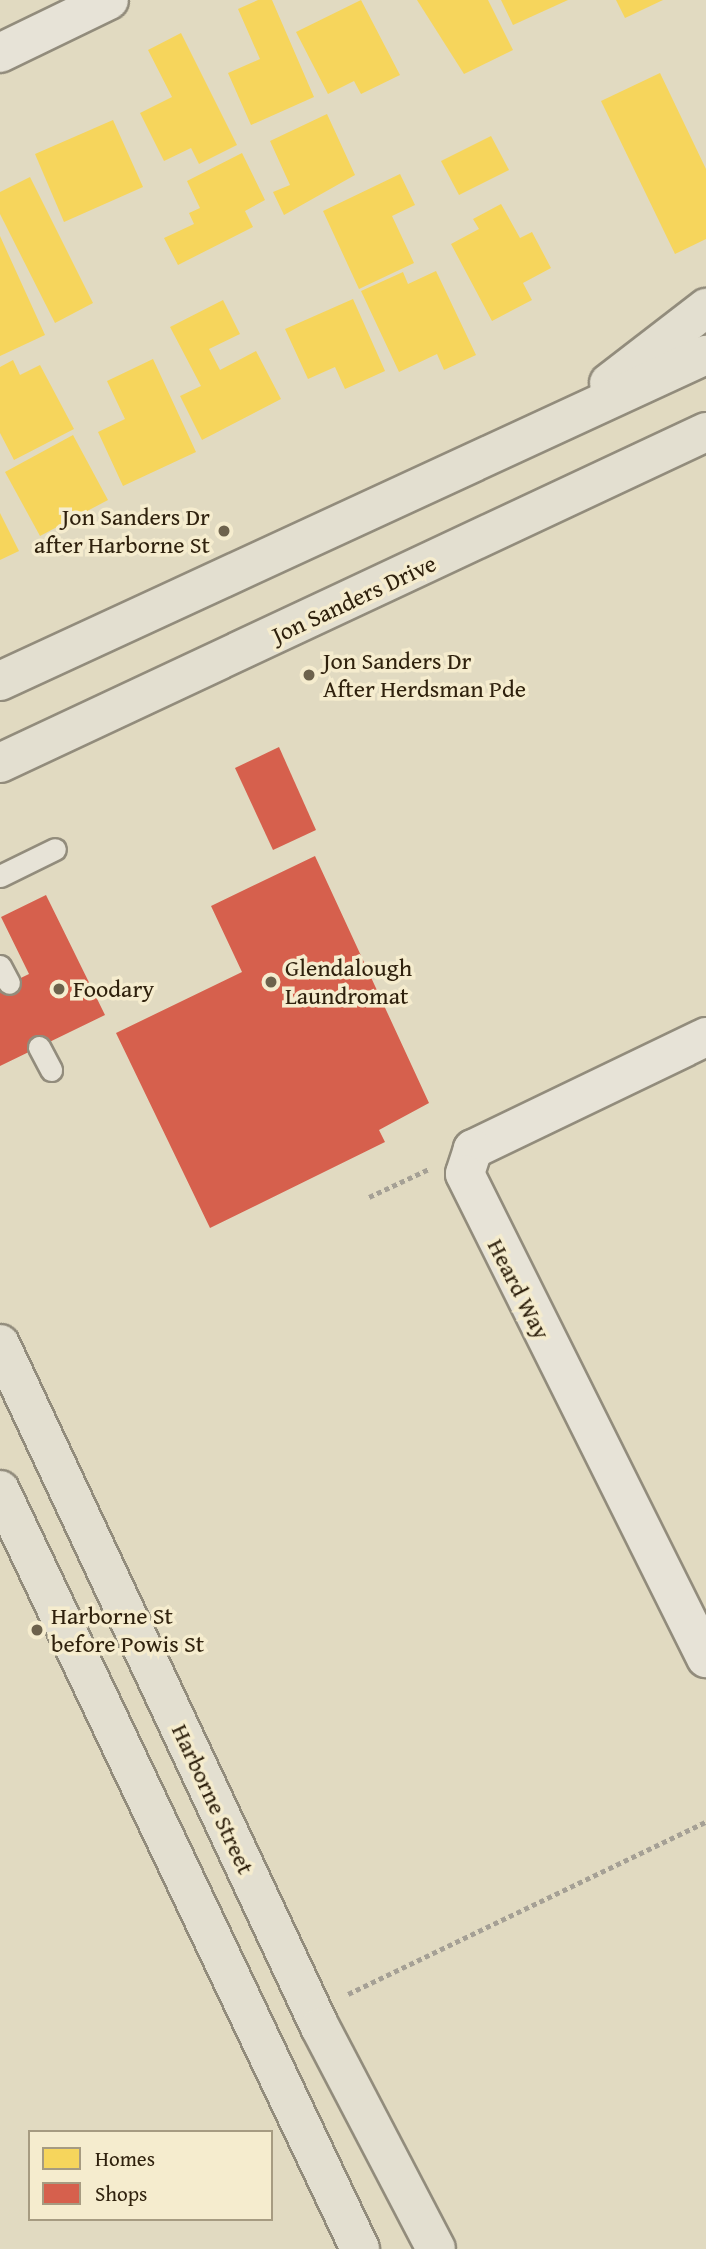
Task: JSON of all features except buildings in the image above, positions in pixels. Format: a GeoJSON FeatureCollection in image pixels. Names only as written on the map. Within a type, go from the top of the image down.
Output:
{"type":"FeatureCollection","features":[{"type":"Feature","properties":{"kind":"main road"},"geometry":{"type":"LineString","coordinates":[[551,426],[706,308]]}},
{"type":"Feature","properties":{"kind":"main road"},"geometry":{"type":"LineString","coordinates":[[0,681],[706,355]]}},
{"type":"Feature","properties":{"kind":"main road","name":"Jon Sanders Drive"},"geometry":{"type":"LineString","coordinates":[[0,764],[706,432]]}},
{"type":"Feature","properties":{"kind":"main road","name":"Harborne Street"},"geometry":{"type":"LineString","coordinates":[[0,1344],[320,2027],[436,2249]]}},
{"type":"Feature","properties":{"kind":"main road"},"geometry":{"type":"LineString","coordinates":[[0,1490],[360,2249]]}},
{"type":"Feature","properties":{"kind":"street"},"geometry":{"type":"LineString","coordinates":[[0,53],[109,0]]}},
{"type":"Feature","properties":{"kind":"street"},"geometry":{"type":"LineString","coordinates":[[473,1149],[706,1037]]}},
{"type":"Feature","properties":{"kind":"street","name":"Heard Way"},"geometry":{"type":"LineString","coordinates":[[473,1149],[465,1174],[472,1196],[706,1658]]}},
{"type":"Feature","properties":{"kind":"lane"},"geometry":{"type":"LineString","coordinates":[[0,876],[55,849]]}},
{"type":"Feature","properties":{"kind":"lane"},"geometry":{"type":"LineString","coordinates":[[39,1047],[51,1070]]}},
{"type":"Feature","properties":{"kind":"path"},"geometry":{"type":"LineString","coordinates":[[369,1197],[473,1149]]}},
{"type":"Feature","properties":{"kind":"path"},"geometry":{"type":"LineString","coordinates":[[348,1994],[706,1822]]}},
{"type":"Feature","properties":{"kind":"place","name":"Jon Sanders Dr after Harborne St"},"geometry":{"type":"Point","coordinates":[224,531]}},
{"type":"Feature","properties":{"kind":"place","name":"Jon Sanders Dr After Herdsman Pde"},"geometry":{"type":"Point","coordinates":[309,675]}},
{"type":"Feature","properties":{"kind":"place","name":"Glendalough Laundromat"},"geometry":{"type":"Point","coordinates":[271,982]}},
{"type":"Feature","properties":{"kind":"place","name":"Foodary"},"geometry":{"type":"Point","coordinates":[59,989]}},
{"type":"Feature","properties":{"kind":"place","name":"Harborne St before Powis St"},"geometry":{"type":"Point","coordinates":[37,1630]}}]}
